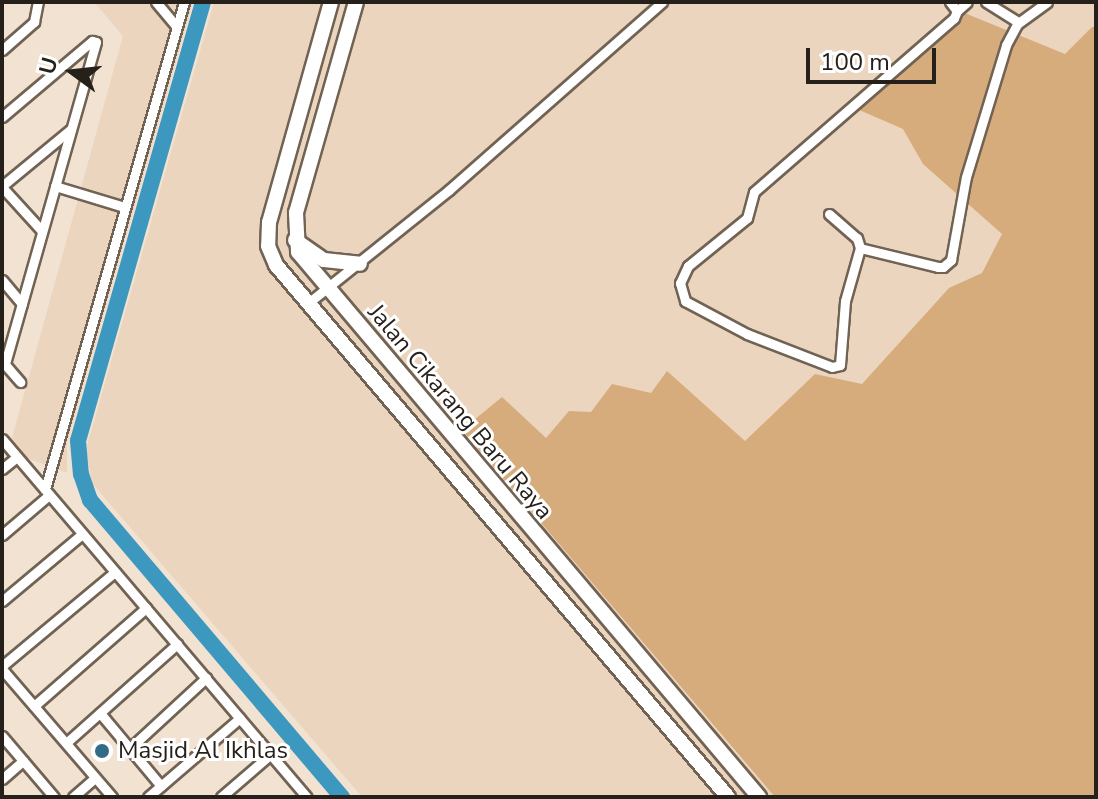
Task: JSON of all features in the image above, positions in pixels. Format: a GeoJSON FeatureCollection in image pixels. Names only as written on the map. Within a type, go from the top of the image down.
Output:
{"type":"FeatureCollection","features":[{"type":"Feature","properties":{"kind":"main road","name":"Jalan Cikarang Baru Raya"},"geometry":{"type":"LineString","coordinates":[[331,2],[269,222],[268,246],[276,265],[728,797]]}},
{"type":"Feature","properties":{"kind":"main road"},"geometry":{"type":"LineString","coordinates":[[356,2],[296,213],[295,240],[324,260],[360,264]]}},
{"type":"Feature","properties":{"kind":"main road","name":"Jalan Cikarang Baru Raya"},"geometry":{"type":"LineString","coordinates":[[295,240],[303,262],[759,797]]}},
{"type":"Feature","properties":{"kind":"street"},"geometry":{"type":"LineString","coordinates":[[2,50],[34,22],[38,2]]}},
{"type":"Feature","properties":{"kind":"street"},"geometry":{"type":"LineString","coordinates":[[156,2],[176,26]]}},
{"type":"Feature","properties":{"kind":"street"},"geometry":{"type":"LineString","coordinates":[[2,535],[47,492],[52,461],[184,2]]}},
{"type":"Feature","properties":{"kind":"street"},"geometry":{"type":"LineString","coordinates":[[307,304],[360,264],[662,2]]}},
{"type":"Feature","properties":{"kind":"street"},"geometry":{"type":"LineString","coordinates":[[950,2],[957,11]]}},
{"type":"Feature","properties":{"kind":"street"},"geometry":{"type":"LineString","coordinates":[[829,214],[857,238],[860,248],[851,271],[844,313],[842,361],[837,367],[747,334],[696,310],[680,291],[688,266],[750,215],[754,192],[954,18],[967,2]]}},
{"type":"Feature","properties":{"kind":"street"},"geometry":{"type":"LineString","coordinates":[[986,2],[1018,22]]}},
{"type":"Feature","properties":{"kind":"street"},"geometry":{"type":"LineString","coordinates":[[860,248],[938,267],[948,264],[984,108],[1018,22],[1047,2]]}},
{"type":"Feature","properties":{"kind":"street"},"geometry":{"type":"LineString","coordinates":[[2,117],[94,41],[97,46],[3,363],[20,382]]}},
{"type":"Feature","properties":{"kind":"street"},"geometry":{"type":"LineString","coordinates":[[42,231],[2,186],[71,129]]}},
{"type":"Feature","properties":{"kind":"street"},"geometry":{"type":"LineString","coordinates":[[55,186],[124,207]]}},
{"type":"Feature","properties":{"kind":"street"},"geometry":{"type":"LineString","coordinates":[[2,280],[22,304]]}},
{"type":"Feature","properties":{"kind":"street"},"geometry":{"type":"LineString","coordinates":[[2,439],[271,754],[302,795]]}},
{"type":"Feature","properties":{"kind":"street"},"geometry":{"type":"LineString","coordinates":[[2,469],[17,457]]}},
{"type":"Feature","properties":{"kind":"street"},"geometry":{"type":"LineString","coordinates":[[30,473],[52,461]]}},
{"type":"Feature","properties":{"kind":"street"},"geometry":{"type":"LineString","coordinates":[[2,601],[82,534]]}},
{"type":"Feature","properties":{"kind":"street"},"geometry":{"type":"LineString","coordinates":[[112,797],[2,668],[115,572]]}},
{"type":"Feature","properties":{"kind":"street"},"geometry":{"type":"LineString","coordinates":[[34,706],[146,608]]}},
{"type":"Feature","properties":{"kind":"street"},"geometry":{"type":"LineString","coordinates":[[66,743],[177,644]]}},
{"type":"Feature","properties":{"kind":"street"},"geometry":{"type":"LineString","coordinates":[[129,749],[206,678]]}},
{"type":"Feature","properties":{"kind":"street"},"geometry":{"type":"LineString","coordinates":[[100,713],[161,786]]}},
{"type":"Feature","properties":{"kind":"street"},"geometry":{"type":"LineString","coordinates":[[148,797],[240,718]]}},
{"type":"Feature","properties":{"kind":"street"},"geometry":{"type":"LineString","coordinates":[[2,736],[49,795]]}},
{"type":"Feature","properties":{"kind":"street"},"geometry":{"type":"LineString","coordinates":[[221,797],[271,754]]}},
{"type":"Feature","properties":{"kind":"street"},"geometry":{"type":"LineString","coordinates":[[2,779],[23,761]]}},
{"type":"Feature","properties":{"kind":"street"},"geometry":{"type":"LineString","coordinates":[[73,797],[95,778]]}},
{"type":"Feature","properties":{"kind":"shaded area"},"geometry":{"type":"Polygon","coordinates":[[[94,2],[193,2],[67,443],[67,473],[27,458],[12,438],[123,36],[94,2]]]}},
{"type":"Feature","properties":{"kind":"shaded area"},"geometry":{"type":"Polygon","coordinates":[[[214,2],[1096,2],[1096,797],[362,797],[92,483],[86,449],[214,2]]]}},
{"type":"Feature","properties":{"kind":"shaded area"},"geometry":{"type":"Polygon","coordinates":[[[962,12],[1065,54],[1092,27],[1096,27],[1096,797],[775,797],[462,430],[502,397],[546,438],[569,411],[591,412],[612,384],[651,393],[667,371],[745,441],[815,374],[862,384],[949,288],[982,273],[1002,234],[923,164],[903,129],[850,106],[962,12]]]}},
{"type":"Feature","properties":{"kind":"waterway"},"geometry":{"type":"LineString","coordinates":[[203,2],[78,441],[81,474],[90,500],[342,797]]}},
{"type":"Feature","properties":{"kind":"place","name":"Masjid Al Ikhlas"},"geometry":{"type":"Point","coordinates":[102,751]}}]}
